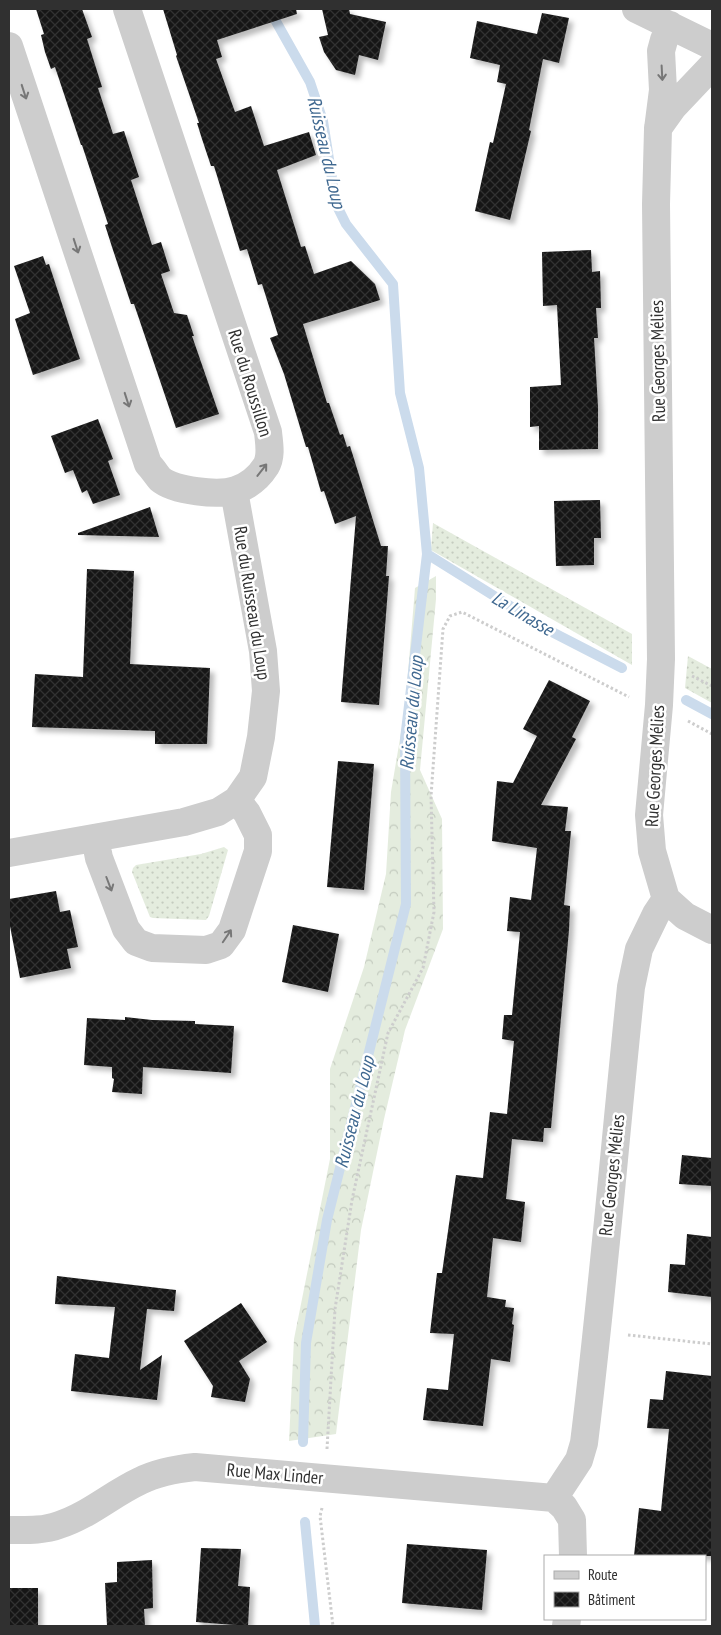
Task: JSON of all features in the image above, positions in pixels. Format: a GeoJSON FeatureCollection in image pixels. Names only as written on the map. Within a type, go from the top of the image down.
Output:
{"type":"FeatureCollection","features":[{"type":"Feature","properties":{"kind":"street","name":"Rue du Roussillon"},"geometry":{"type":"LineString","coordinates":[[9,46],[148,464],[161,479],[179,488],[207,492],[234,491],[252,482],[266,465],[270,451],[268,432],[127,9]]}},
{"type":"Feature","properties":{"kind":"street"},"geometry":{"type":"LineString","coordinates":[[636,9],[712,46]]}},
{"type":"Feature","properties":{"kind":"street","name":"Rue Georges Mélies"},"geometry":{"type":"LineString","coordinates":[[554,1498],[579,1460],[584,1443],[598,1331],[606,1224],[631,987],[639,949],[656,914],[666,899],[652,851],[649,816],[661,658],[656,204],[658,129],[663,90],[661,52],[670,26]]}},
{"type":"Feature","properties":{"kind":"street"},"geometry":{"type":"LineString","coordinates":[[658,129],[674,107],[712,66]]}},
{"type":"Feature","properties":{"kind":"street","name":"Rue du Ruisseau du Loup"},"geometry":{"type":"LineString","coordinates":[[9,852],[184,822],[218,812],[238,800],[253,777],[261,737],[266,691],[263,651],[234,491]]}},
{"type":"Feature","properties":{"kind":"street"},"geometry":{"type":"LineString","coordinates":[[95,838],[99,858],[126,929],[136,942],[152,948],[206,950],[221,945],[232,930],[258,851],[258,835],[238,800]]}},
{"type":"Feature","properties":{"kind":"street"},"geometry":{"type":"LineString","coordinates":[[666,899],[685,916],[712,930]]}},
{"type":"Feature","properties":{"kind":"street","name":"Rue Max Linder"},"geometry":{"type":"LineString","coordinates":[[9,1530],[42,1529],[59,1525],[81,1515],[139,1481],[176,1469],[195,1468],[326,1478],[554,1498]]}},
{"type":"Feature","properties":{"kind":"street"},"geometry":{"type":"LineString","coordinates":[[554,1498],[564,1507],[572,1520],[574,1555]]}},
{"type":"Feature","properties":{"kind":"path"},"geometry":{"type":"LineString","coordinates":[[333,1626],[320,1516],[326,1478],[335,1309],[352,1200],[388,1033],[422,968],[434,912],[431,796],[443,629],[450,616],[462,612],[629,697],[659,704]]}},
{"type":"Feature","properties":{"kind":"path"},"geometry":{"type":"LineString","coordinates":[[598,1331],[712,1344]]}},
{"type":"Feature","properties":{"kind":"green space"},"geometry":{"type":"Polygon","coordinates":[[[433,523],[632,634],[632,665],[431,550],[433,523]]]}},
{"type":"Feature","properties":{"kind":"green space"},"geometry":{"type":"Polygon","coordinates":[[[436,576],[436,599],[420,770],[442,819],[443,929],[405,1030],[384,1119],[361,1230],[336,1434],[289,1441],[294,1339],[330,1159],[330,1069],[364,967],[386,874],[391,792],[405,709],[415,588],[436,576]]]}},
{"type":"Feature","properties":{"kind":"green space"},"geometry":{"type":"Polygon","coordinates":[[[688,656],[712,669],[712,703],[685,688],[688,656]]]}},
{"type":"Feature","properties":{"kind":"green space"},"geometry":{"type":"Polygon","coordinates":[[[224,847],[228,850],[209,916],[206,920],[150,917],[132,872],[136,865],[201,854],[224,847]]]}},
{"type":"Feature","properties":{"kind":"building"},"geometry":{"type":"Polygon","coordinates":[[[36,9],[82,9],[92,37],[87,39],[102,87],[98,88],[113,134],[124,131],[139,177],[131,180],[152,245],[161,242],[170,271],[161,274],[174,313],[187,315],[194,336],[192,336],[219,414],[176,428],[134,304],[131,304],[105,225],[108,224],[55,67],[51,69],[45,52],[41,35],[44,34],[36,9]]]}},
{"type":"Feature","properties":{"kind":"building"},"geometry":{"type":"Polygon","coordinates":[[[163,9],[296,9],[297,14],[217,40],[222,57],[216,59],[235,112],[251,106],[264,146],[309,132],[316,155],[277,170],[301,247],[305,246],[314,274],[351,261],[375,284],[380,300],[303,324],[327,403],[329,403],[340,435],[343,434],[347,447],[350,446],[381,546],[388,546],[386,576],[389,576],[379,705],[341,702],[356,516],[335,524],[324,491],[321,492],[284,374],[270,338],[278,335],[262,284],[258,285],[247,249],[240,251],[214,166],[211,166],[202,139],[197,123],[199,123],[176,56],[163,9]]]}},
{"type":"Feature","properties":{"kind":"building"},"geometry":{"type":"Polygon","coordinates":[[[322,9],[349,9],[350,14],[386,22],[378,60],[359,55],[355,75],[336,70],[324,52],[319,37],[328,35],[322,9]]]}},
{"type":"Feature","properties":{"kind":"building"},"geometry":{"type":"Polygon","coordinates":[[[542,13],[569,18],[559,63],[543,59],[529,130],[531,131],[510,220],[475,211],[490,142],[493,143],[506,84],[497,82],[500,65],[470,58],[477,21],[537,34],[542,13]]]}},
{"type":"Feature","properties":{"kind":"building"},"geometry":{"type":"Polygon","coordinates":[[[591,250],[592,272],[600,271],[601,308],[596,308],[598,338],[594,338],[598,407],[598,449],[539,450],[539,426],[530,427],[530,387],[561,385],[557,305],[543,306],[542,252],[591,250]]]}},
{"type":"Feature","properties":{"kind":"building"},"geometry":{"type":"Polygon","coordinates":[[[43,256],[46,265],[49,264],[80,359],[33,375],[15,319],[30,313],[14,266],[43,256]]]}},
{"type":"Feature","properties":{"kind":"building"},"geometry":{"type":"Polygon","coordinates":[[[98,419],[113,459],[108,461],[120,495],[93,504],[87,490],[82,493],[73,470],[65,473],[51,436],[98,419]]]}},
{"type":"Feature","properties":{"kind":"building"},"geometry":{"type":"Polygon","coordinates":[[[600,500],[601,538],[594,538],[594,565],[556,566],[554,501],[600,500]]]}},
{"type":"Feature","properties":{"kind":"building"},"geometry":{"type":"Polygon","coordinates":[[[150,507],[159,537],[78,535],[78,533],[150,507]]]}},
{"type":"Feature","properties":{"kind":"building"},"geometry":{"type":"Polygon","coordinates":[[[87,569],[134,571],[130,664],[210,668],[207,744],[155,744],[155,731],[32,727],[35,674],[83,677],[87,569]]]}},
{"type":"Feature","properties":{"kind":"building"},"geometry":{"type":"Polygon","coordinates":[[[549,680],[590,701],[572,737],[576,739],[541,805],[568,807],[565,831],[571,831],[564,905],[570,906],[569,930],[551,1128],[544,1128],[543,1142],[512,1139],[506,1199],[525,1202],[521,1242],[493,1238],[487,1297],[506,1300],[505,1307],[514,1308],[512,1324],[514,1325],[510,1362],[491,1359],[483,1426],[423,1420],[427,1388],[448,1390],[454,1334],[430,1333],[437,1273],[442,1273],[456,1175],[483,1178],[490,1112],[507,1114],[514,1041],[502,1039],[504,1015],[512,1015],[520,932],[507,931],[510,897],[531,900],[537,848],[492,841],[497,781],[513,783],[537,736],[523,729],[549,680]]]}},
{"type":"Feature","properties":{"kind":"building"},"geometry":{"type":"Polygon","coordinates":[[[338,761],[374,764],[364,890],[327,887],[338,761]]]}},
{"type":"Feature","properties":{"kind":"building"},"geometry":{"type":"Polygon","coordinates":[[[56,891],[60,912],[70,910],[78,947],[67,949],[71,968],[20,978],[9,921],[9,899],[56,891]]]}},
{"type":"Feature","properties":{"kind":"building"},"geometry":{"type":"Polygon","coordinates":[[[293,925],[339,934],[328,992],[282,982],[293,925]]]}},
{"type":"Feature","properties":{"kind":"building"},"geometry":{"type":"Polygon","coordinates":[[[125,1017],[195,1021],[195,1024],[234,1026],[231,1073],[143,1067],[142,1094],[112,1092],[114,1079],[112,1078],[112,1067],[84,1065],[87,1018],[125,1020],[125,1017]]]}},
{"type":"Feature","properties":{"kind":"building"},"geometry":{"type":"Polygon","coordinates":[[[682,1155],[712,1158],[712,1186],[679,1184],[682,1155]]]}},
{"type":"Feature","properties":{"kind":"building"},"geometry":{"type":"Polygon","coordinates":[[[687,1234],[712,1237],[712,1297],[668,1292],[670,1264],[685,1265],[687,1234]]]}},
{"type":"Feature","properties":{"kind":"building"},"geometry":{"type":"Polygon","coordinates":[[[57,1276],[176,1290],[174,1311],[147,1309],[140,1370],[162,1355],[157,1400],[71,1391],[75,1354],[109,1358],[115,1307],[55,1304],[57,1276]]]}},
{"type":"Feature","properties":{"kind":"building"},"geometry":{"type":"Polygon","coordinates":[[[241,1303],[267,1342],[239,1361],[250,1379],[245,1402],[211,1397],[213,1386],[184,1341],[241,1303]]]}},
{"type":"Feature","properties":{"kind":"building"},"geometry":{"type":"Polygon","coordinates":[[[666,1371],[712,1376],[712,1556],[634,1555],[639,1508],[661,1511],[669,1429],[647,1428],[650,1399],[663,1400],[666,1371]]]}},
{"type":"Feature","properties":{"kind":"building"},"geometry":{"type":"Polygon","coordinates":[[[407,1544],[487,1550],[482,1610],[402,1603],[407,1544]]]}},
{"type":"Feature","properties":{"kind":"building"},"geometry":{"type":"Polygon","coordinates":[[[201,1548],[241,1549],[238,1586],[250,1587],[248,1626],[196,1622],[201,1548]]]}},
{"type":"Feature","properties":{"kind":"building"},"geometry":{"type":"Polygon","coordinates":[[[152,1560],[153,1608],[144,1609],[145,1626],[107,1626],[105,1583],[117,1582],[117,1562],[152,1560]]]}},
{"type":"Feature","properties":{"kind":"building"},"geometry":{"type":"Polygon","coordinates":[[[10,1588],[38,1588],[38,1626],[9,1626],[10,1588]]]}},
{"type":"Feature","properties":{"kind":"waterway","name":"Ruisseau du Loup"},"geometry":{"type":"LineString","coordinates":[[269,9],[310,82],[323,121],[336,204],[346,224],[393,284],[400,393],[419,468],[427,554],[405,739],[406,904],[327,1220],[306,1343],[303,1442]]}},
{"type":"Feature","properties":{"kind":"waterway","name":"La Linasse"},"geometry":{"type":"LineString","coordinates":[[427,554],[550,631],[622,668]]}},
{"type":"Feature","properties":{"kind":"waterway","name":"La Linasse"},"geometry":{"type":"LineString","coordinates":[[686,700],[712,714]]}},
{"type":"Feature","properties":{"kind":"waterway","name":"Ruisseau du Loup"},"geometry":{"type":"LineString","coordinates":[[305,1522],[315,1626]]}}]}
